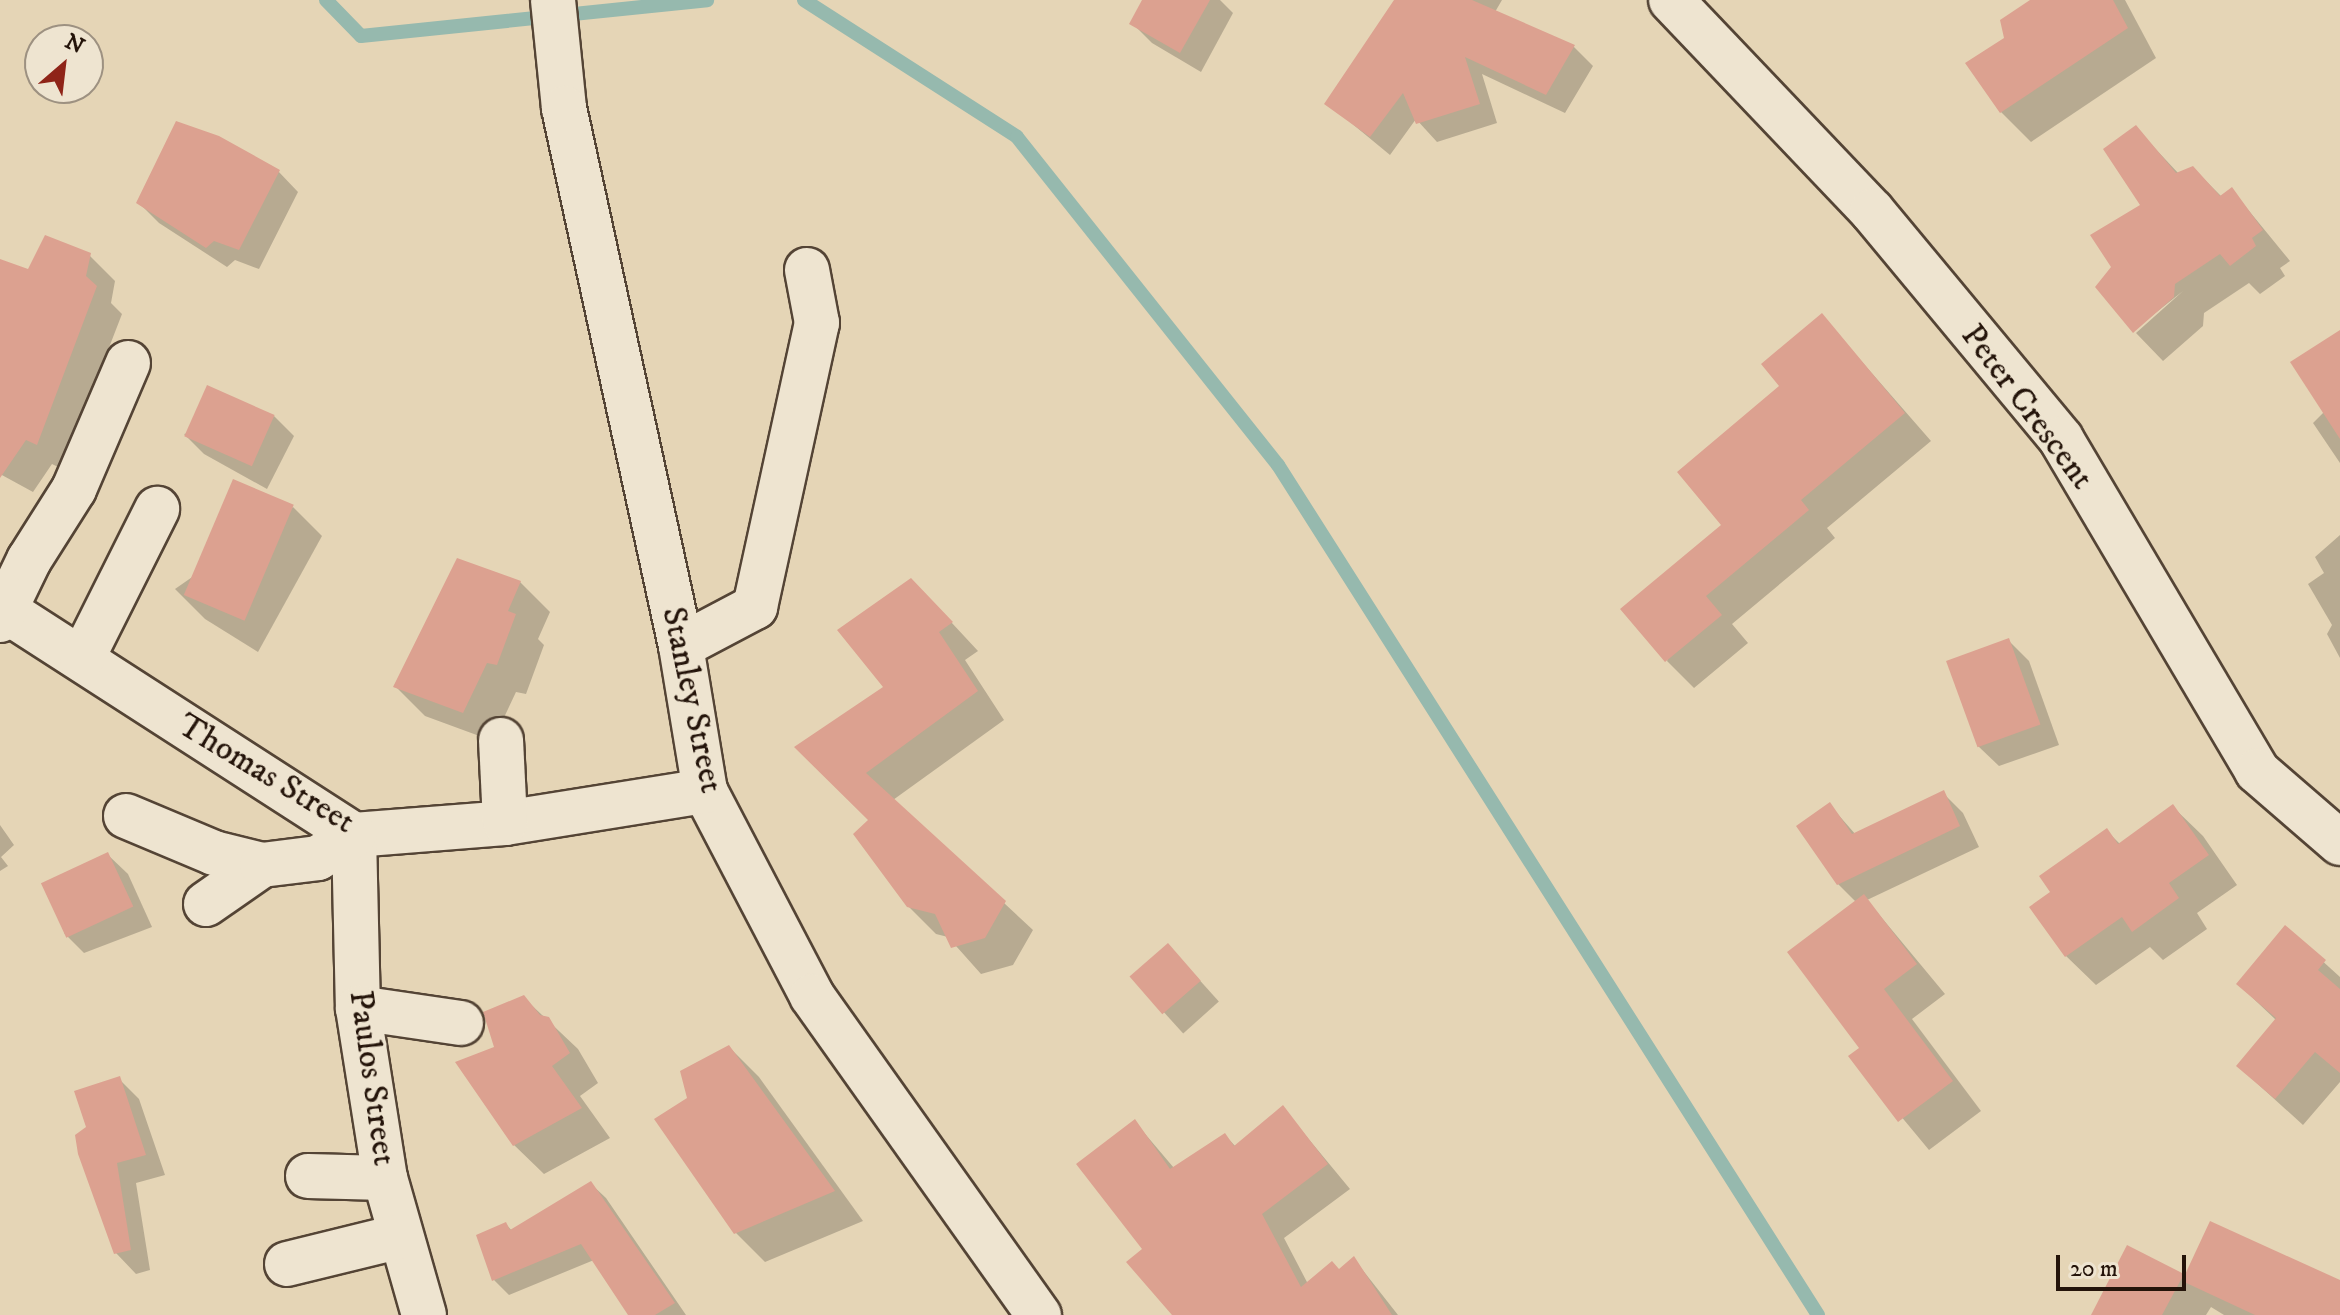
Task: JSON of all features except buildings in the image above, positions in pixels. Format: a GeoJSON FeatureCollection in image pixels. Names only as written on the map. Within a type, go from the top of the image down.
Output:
{"type":"FeatureCollection","features":[{"type":"Feature","properties":{"kind":"street","name":"Stanley Street"},"geometry":{"type":"LineString","coordinates":[[553,0],[564,108],[681,646],[705,791],[812,996],[1039,1315]]}},
{"type":"Feature","properties":{"kind":"street","name":"Peter Crescent"},"geometry":{"type":"LineString","coordinates":[[1671,0],[1872,211],[2061,439],[2257,771],[2340,843]]}},
{"type":"Feature","properties":{"kind":"street"},"geometry":{"type":"LineString","coordinates":[[681,646],[755,607],[817,323],[807,270]]}},
{"type":"Feature","properties":{"kind":"street"},"geometry":{"type":"LineString","coordinates":[[2,613],[29,560],[74,489],[128,363]]}},
{"type":"Feature","properties":{"kind":"street"},"geometry":{"type":"LineString","coordinates":[[82,659],[157,509]]}},
{"type":"Feature","properties":{"kind":"street","name":"Thomas Street"},"geometry":{"type":"LineString","coordinates":[[2,613],[82,659],[354,835],[505,823],[705,791]]}},
{"type":"Feature","properties":{"kind":"street"},"geometry":{"type":"LineString","coordinates":[[501,740],[505,823]]}},
{"type":"Feature","properties":{"kind":"street"},"geometry":{"type":"LineString","coordinates":[[126,816],[214,853],[262,865],[318,858],[354,835]]}},
{"type":"Feature","properties":{"kind":"street","name":"Paulos Street"},"geometry":{"type":"LineString","coordinates":[[354,835],[358,1008],[385,1178],[424,1315]]}},
{"type":"Feature","properties":{"kind":"street"},"geometry":{"type":"LineString","coordinates":[[206,904],[262,865]]}},
{"type":"Feature","properties":{"kind":"street"},"geometry":{"type":"LineString","coordinates":[[358,1008],[461,1023]]}},
{"type":"Feature","properties":{"kind":"street"},"geometry":{"type":"LineString","coordinates":[[308,1176],[385,1178]]}},
{"type":"Feature","properties":{"kind":"street"},"geometry":{"type":"LineString","coordinates":[[287,1264],[401,1236]]}},
{"type":"Feature","properties":{"kind":"waterway"},"geometry":{"type":"LineString","coordinates":[[326,0],[361,36],[707,0]]}},
{"type":"Feature","properties":{"kind":"waterway"},"geometry":{"type":"LineString","coordinates":[[804,0],[1017,137],[1278,465],[1818,1315]]}}]}
